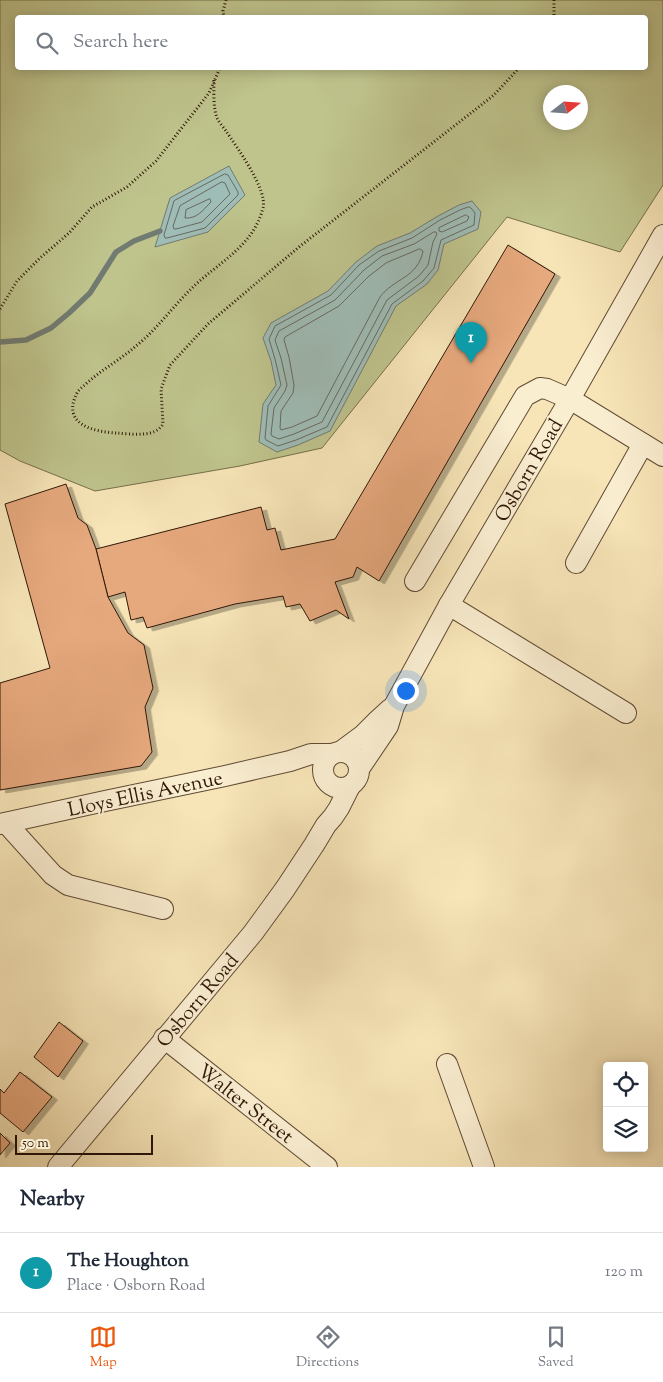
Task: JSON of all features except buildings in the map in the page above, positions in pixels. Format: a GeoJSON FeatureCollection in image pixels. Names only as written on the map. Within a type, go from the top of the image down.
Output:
{"type":"FeatureCollection","features":[{"type":"Feature","properties":{"kind":"street","name":"Osborn Road"},"geometry":{"type":"LineString","coordinates":[[58,1167],[253,932],[339,808],[342,780],[388,726],[394,706],[449,605],[570,399],[657,259],[663,235]]}},
{"type":"Feature","properties":{"kind":"street"},"geometry":{"type":"LineString","coordinates":[[415,581],[525,396],[540,388],[548,389],[570,399],[663,456]]}},
{"type":"Feature","properties":{"kind":"street"},"geometry":{"type":"LineString","coordinates":[[576,564],[643,444]]}},
{"type":"Feature","properties":{"kind":"street"},"geometry":{"type":"LineString","coordinates":[[449,605],[626,713]]}},
{"type":"Feature","properties":{"kind":"street","name":"Osborn Road"},"geometry":{"type":"LineString","coordinates":[[336,753],[363,735],[394,706]]}},
{"type":"Feature","properties":{"kind":"street"},"geometry":{"type":"LineString","coordinates":[[336,753],[350,754],[356,760],[342,780],[324,772],[326,759],[336,753]]}},
{"type":"Feature","properties":{"kind":"street","name":"Lloys Ellis Avenue"},"geometry":{"type":"LineString","coordinates":[[3,824],[225,776],[290,761],[311,754],[336,753]]}},
{"type":"Feature","properties":{"kind":"street"},"geometry":{"type":"LineString","coordinates":[[290,761],[342,780]]}},
{"type":"Feature","properties":{"kind":"street"},"geometry":{"type":"LineString","coordinates":[[3,824],[53,875],[68,885],[162,909]]}},
{"type":"Feature","properties":{"kind":"street","name":"Walter Street"},"geometry":{"type":"LineString","coordinates":[[164,1038],[327,1167]]}},
{"type":"Feature","properties":{"kind":"street"},"geometry":{"type":"LineString","coordinates":[[447,1064],[484,1167]]}},
{"type":"Feature","properties":{"kind":"path"},"geometry":{"type":"LineString","coordinates":[[224,15],[226,0]]}},
{"type":"Feature","properties":{"kind":"path"},"geometry":{"type":"LineString","coordinates":[[554,0],[554,15]]}},
{"type":"Feature","properties":{"kind":"path"},"geometry":{"type":"LineString","coordinates":[[0,309],[17,281],[40,258],[70,233],[92,207],[127,187],[156,161],[209,93],[219,70]]}},
{"type":"Feature","properties":{"kind":"path"},"geometry":{"type":"LineString","coordinates":[[214,80],[214,102],[217,118],[252,172],[260,188],[264,205],[257,226],[232,256],[189,290],[137,346],[100,372],[78,391],[73,402],[73,414],[79,422],[89,429],[140,434],[160,428],[163,424],[161,389],[170,365],[208,324],[299,247],[494,95],[517,70]]}},
{"type":"Feature","properties":{"kind":"green space"},"geometry":{"type":"Polygon","coordinates":[[[0,0],[663,0],[663,185],[620,252],[507,217],[322,448],[240,466],[95,491],[20,461],[0,450],[0,0]]]}},
{"type":"Feature","properties":{"kind":"water"},"geometry":{"type":"Polygon","coordinates":[[[229,166],[245,195],[208,232],[155,247],[170,198],[229,166]]]}},
{"type":"Feature","properties":{"kind":"water"},"geometry":{"type":"Polygon","coordinates":[[[472,201],[481,212],[478,229],[444,244],[438,270],[427,284],[396,306],[330,431],[277,452],[259,442],[263,404],[276,385],[271,361],[263,338],[271,323],[328,291],[356,262],[377,246],[410,233],[459,205],[472,201]]]}},
{"type":"Feature","properties":{"kind":"waterway"},"geometry":{"type":"LineString","coordinates":[[0,342],[26,340],[51,328],[90,293],[116,252],[134,241],[160,231]]}},
{"type":"Feature","properties":{"kind":"place","name":"The Houghton"},"geometry":{"type":"Point","coordinates":[471,363]}}]}
